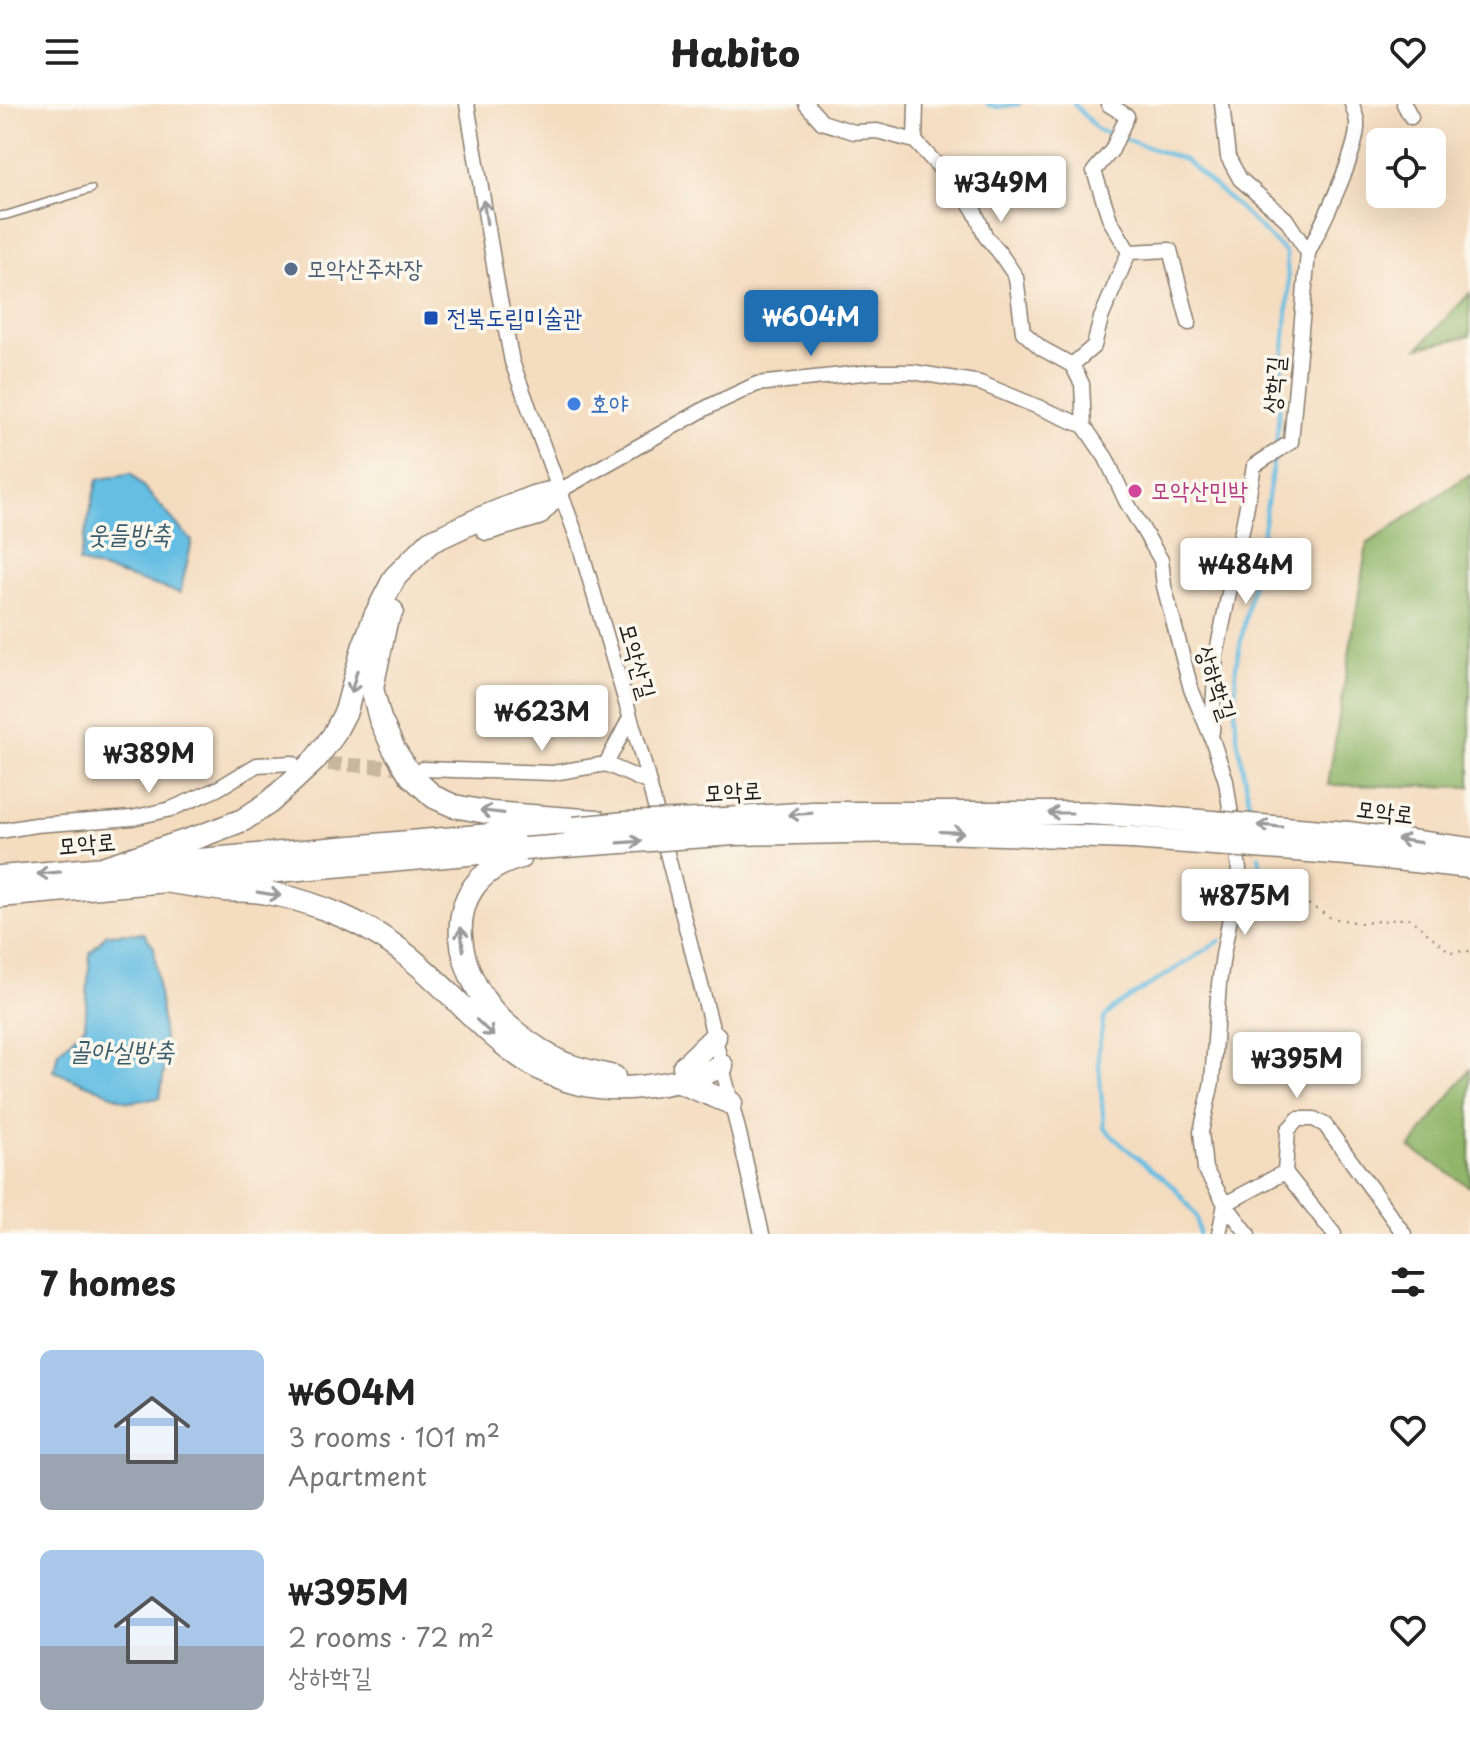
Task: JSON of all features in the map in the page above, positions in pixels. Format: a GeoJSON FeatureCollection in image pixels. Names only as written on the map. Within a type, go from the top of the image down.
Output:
{"type":"FeatureCollection","features":[{"type":"Feature","properties":{"kind":"main road"},"geometry":{"type":"LineString","coordinates":[[559,491],[538,514],[482,531],[435,552],[404,584],[386,622],[372,688],[380,719],[394,749],[411,776],[434,797],[454,806],[491,813],[626,823]]}},
{"type":"Feature","properties":{"kind":"main road"},"geometry":{"type":"LineString","coordinates":[[96,870],[243,820],[270,802],[314,761],[333,736],[346,711],[375,616],[395,577],[430,542],[533,497],[559,491]]}},
{"type":"Feature","properties":{"kind":"main road","name":"모악로"},"geometry":{"type":"LineString","coordinates":[[0,877],[729,826],[812,813],[1088,813],[1138,816],[1348,843],[1470,867]]}},
{"type":"Feature","properties":{"kind":"main road","name":"모악로"},"geometry":{"type":"LineString","coordinates":[[0,896],[524,849],[626,823],[1470,849]]}},
{"type":"Feature","properties":{"kind":"main road"},"geometry":{"type":"LineString","coordinates":[[581,836],[548,850],[504,861],[483,875],[465,902],[459,933],[468,972],[487,1003],[512,1030],[564,1064],[613,1077],[702,1076],[722,1066]]}},
{"type":"Feature","properties":{"kind":"main road"},"geometry":{"type":"LineString","coordinates":[[164,881],[266,893],[299,900],[336,914],[380,936],[430,974],[500,1042],[539,1070],[574,1084],[624,1089],[681,1075],[715,1037]]}},
{"type":"Feature","properties":{"kind":"main road"},"geometry":{"type":"LineString","coordinates":[[681,1075],[731,1103]]}},
{"type":"Feature","properties":{"kind":"street","name":"모악산길"},"geometry":{"type":"LineString","coordinates":[[467,104],[512,362],[578,540],[649,783],[762,1234]]}},
{"type":"Feature","properties":{"kind":"street"},"geometry":{"type":"LineString","coordinates":[[559,491],[710,406],[757,384],[771,382],[872,372],[913,372],[980,383],[1084,426],[1082,384],[1072,365],[1041,348],[1023,332],[1016,277],[986,237],[963,193],[915,141],[877,131],[854,132],[822,122],[806,104]]}},
{"type":"Feature","properties":{"kind":"street"},"geometry":{"type":"LineString","coordinates":[[915,141],[916,104]]}},
{"type":"Feature","properties":{"kind":"street"},"geometry":{"type":"LineString","coordinates":[[1108,104],[1127,116],[1112,150],[1094,171],[1110,220],[1129,252]]}},
{"type":"Feature","properties":{"kind":"street"},"geometry":{"type":"LineString","coordinates":[[1222,104],[1228,157],[1240,179],[1286,219],[1308,253]]}},
{"type":"Feature","properties":{"kind":"street","name":"상학길"},"geometry":{"type":"LineString","coordinates":[[1211,736],[1216,656],[1254,466],[1291,442],[1308,253],[1352,150],[1357,125],[1352,104]]}},
{"type":"Feature","properties":{"kind":"street"},"geometry":{"type":"LineString","coordinates":[[1129,252],[1170,250],[1189,323]]}},
{"type":"Feature","properties":{"kind":"street"},"geometry":{"type":"LineString","coordinates":[[1072,365],[1094,346],[1101,318],[1129,252]]}},
{"type":"Feature","properties":{"kind":"street","name":"상하학길"},"geometry":{"type":"LineString","coordinates":[[1084,426],[1106,458],[1126,501],[1161,560],[1164,586],[1191,689],[1226,781],[1239,869],[1219,984],[1212,1082],[1201,1132],[1205,1169],[1225,1204],[1248,1234]]}},
{"type":"Feature","properties":{"kind":"street"},"geometry":{"type":"LineString","coordinates":[[606,764],[630,718]]}},
{"type":"Feature","properties":{"kind":"street"},"geometry":{"type":"LineString","coordinates":[[0,831],[35,825],[132,818],[171,809],[217,789],[257,765],[292,763]]}},
{"type":"Feature","properties":{"kind":"street"},"geometry":{"type":"LineString","coordinates":[[422,769],[553,773],[606,764],[649,783]]}},
{"type":"Feature","properties":{"kind":"street"},"geometry":{"type":"LineString","coordinates":[[1334,1234],[1285,1172],[1288,1130],[1298,1119],[1314,1119],[1325,1125],[1404,1234]]}},
{"type":"Feature","properties":{"kind":"street"},"geometry":{"type":"LineString","coordinates":[[1219,1234],[1225,1204],[1285,1172]]}},
{"type":"Feature","properties":{"kind":"lane"},"geometry":{"type":"LineString","coordinates":[[0,216],[91,189]]}},
{"type":"Feature","properties":{"kind":"path"},"geometry":{"type":"LineString","coordinates":[[1239,869],[1269,880],[1331,918],[1362,923],[1409,918],[1450,952],[1470,951]]}},
{"type":"Feature","properties":{"kind":"green space"},"geometry":{"type":"Polygon","coordinates":[[[1470,293],[1470,336],[1419,347],[1470,293]]]}},
{"type":"Feature","properties":{"kind":"green space"},"geometry":{"type":"Polygon","coordinates":[[[1470,474],[1470,787],[1328,785],[1367,544],[1470,474]]]}},
{"type":"Feature","properties":{"kind":"green space"},"geometry":{"type":"Polygon","coordinates":[[[1470,1069],[1470,1187],[1410,1148],[1470,1069]]]}},
{"type":"Feature","properties":{"kind":"water","name":"웃들방축"},"geometry":{"type":"Polygon","coordinates":[[[131,473],[192,541],[180,593],[79,562],[97,480],[131,473]]]}},
{"type":"Feature","properties":{"kind":"water","name":"골아실방축"},"geometry":{"type":"Polygon","coordinates":[[[144,933],[154,947],[166,1058],[160,1098],[129,1102],[54,1071],[58,1052],[85,1026],[90,953],[107,934],[144,933]]]}},
{"type":"Feature","properties":{"kind":"waterway"},"geometry":{"type":"LineString","coordinates":[[987,104],[997,107],[1019,104]]}},
{"type":"Feature","properties":{"kind":"waterway"},"geometry":{"type":"LineString","coordinates":[[1074,104],[1098,130],[1185,160],[1286,253],[1289,290],[1276,445]]}},
{"type":"Feature","properties":{"kind":"waterway"},"geometry":{"type":"LineString","coordinates":[[1252,816],[1237,737],[1236,665],[1261,543],[1274,458]]}},
{"type":"Feature","properties":{"kind":"waterway"},"geometry":{"type":"LineString","coordinates":[[1231,934],[1241,928],[1253,902],[1261,869],[1259,856]]}},
{"type":"Feature","properties":{"kind":"waterway"},"geometry":{"type":"LineString","coordinates":[[1199,1234],[1197,1217],[1174,1187],[1104,1128],[1098,1052],[1104,1018],[1116,1006],[1220,941]]}},
{"type":"Feature","properties":{"kind":"tunnel"},"geometry":{"type":"LineString","coordinates":[[307,763],[410,768]]}},
{"type":"Feature","properties":{"kind":"place","name":"모악산주차장"},"geometry":{"type":"Point","coordinates":[291,269]}},
{"type":"Feature","properties":{"kind":"place","name":"전북도립미술관"},"geometry":{"type":"Point","coordinates":[431,318]}},
{"type":"Feature","properties":{"kind":"place","name":"호야"},"geometry":{"type":"Point","coordinates":[574,404]}},
{"type":"Feature","properties":{"kind":"place","name":"모악산민박"},"geometry":{"type":"Point","coordinates":[1135,491]}}]}
